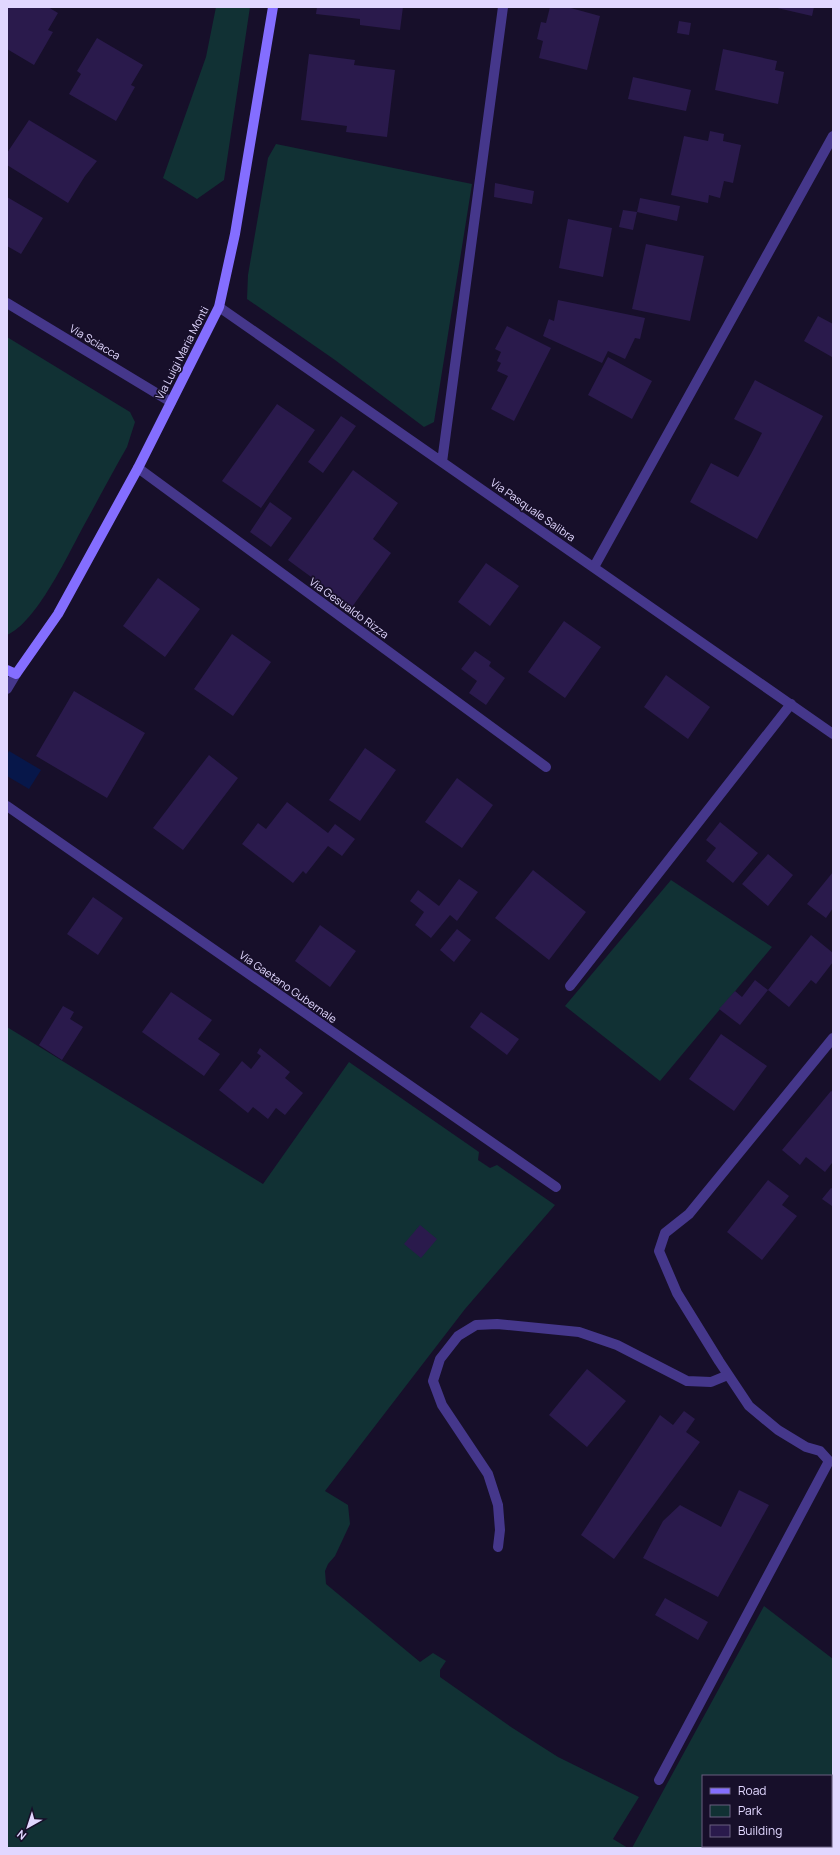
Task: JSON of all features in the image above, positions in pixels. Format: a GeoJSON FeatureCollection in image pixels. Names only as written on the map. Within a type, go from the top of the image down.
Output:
{"type":"FeatureCollection","features":[{"type":"Feature","properties":{"kind":"street","name":"Via Luigi Maria Monti"},"geometry":{"type":"LineString","coordinates":[[11,672],[58,614],[138,468],[218,308],[235,234],[273,7]]}},
{"type":"Feature","properties":{"kind":"street"},"geometry":{"type":"LineString","coordinates":[[442,462],[503,7]]}},
{"type":"Feature","properties":{"kind":"street"},"geometry":{"type":"LineString","coordinates":[[594,567],[833,136]]}},
{"type":"Feature","properties":{"kind":"street","name":"Via Sciacca"},"geometry":{"type":"LineString","coordinates":[[7,303],[171,402]]}},
{"type":"Feature","properties":{"kind":"street","name":"Via Pasquale Salibra"},"geometry":{"type":"LineString","coordinates":[[218,308],[833,734]]}},
{"type":"Feature","properties":{"kind":"street","name":"Via Gesualdo Rizza"},"geometry":{"type":"LineString","coordinates":[[138,468],[546,767]]}},
{"type":"Feature","properties":{"kind":"street"},"geometry":{"type":"LineString","coordinates":[[7,689],[11,672]]}},
{"type":"Feature","properties":{"kind":"street"},"geometry":{"type":"LineString","coordinates":[[570,986],[790,704]]}},
{"type":"Feature","properties":{"kind":"street","name":"Via Gaetano Gubernale"},"geometry":{"type":"LineString","coordinates":[[7,806],[556,1187]]}},
{"type":"Feature","properties":{"kind":"street"},"geometry":{"type":"LineString","coordinates":[[659,1780],[829,1461],[820,1451],[806,1446],[778,1430],[749,1406],[676,1293],[659,1251],[665,1233],[690,1214],[833,1038]]}},
{"type":"Feature","properties":{"kind":"street"},"geometry":{"type":"LineString","coordinates":[[498,1547],[500,1530],[498,1505],[488,1474],[442,1405],[433,1381],[440,1359],[458,1336],[476,1325],[490,1324],[580,1332],[617,1345],[687,1381],[711,1382],[728,1375]]}},
{"type":"Feature","properties":{"kind":"green space"},"geometry":{"type":"Polygon","coordinates":[[[216,7],[250,7],[224,180],[197,199],[163,178],[206,57],[216,7]]]}},
{"type":"Feature","properties":{"kind":"green space"},"geometry":{"type":"Polygon","coordinates":[[[276,144],[472,184],[434,422],[424,427],[335,360],[247,299],[248,275],[268,158],[276,144]]]}},
{"type":"Feature","properties":{"kind":"green space"},"geometry":{"type":"Polygon","coordinates":[[[7,337],[130,412],[135,422],[127,447],[50,587],[29,617],[18,628],[7,635],[7,337]]]}},
{"type":"Feature","properties":{"kind":"green space"},"geometry":{"type":"Polygon","coordinates":[[[671,880],[772,947],[660,1081],[565,1006],[671,880]]]}},
{"type":"Feature","properties":{"kind":"green space"},"geometry":{"type":"Polygon","coordinates":[[[7,1027],[263,1184],[349,1062],[479,1152],[478,1160],[490,1168],[497,1165],[555,1205],[465,1309],[325,1491],[348,1505],[350,1524],[335,1556],[328,1564],[325,1571],[326,1584],[420,1662],[433,1653],[446,1661],[440,1670],[440,1677],[511,1727],[558,1757],[639,1797],[613,1839],[628,1848],[7,1848],[7,1027]]]}},
{"type":"Feature","properties":{"kind":"green space"},"geometry":{"type":"Polygon","coordinates":[[[764,1606],[833,1659],[833,1848],[632,1848],[764,1606]]]}},
{"type":"Feature","properties":{"kind":"shaded area"},"geometry":{"type":"Polygon","coordinates":[[[9,751],[41,770],[29,789],[7,776],[7,755],[9,751]]]}},
{"type":"Feature","properties":{"kind":"building"},"geometry":{"type":"Polygon","coordinates":[[[7,7],[48,7],[58,13],[48,30],[53,32],[34,65],[7,49],[7,7]]]}},
{"type":"Feature","properties":{"kind":"building"},"geometry":{"type":"Polygon","coordinates":[[[317,7],[403,7],[400,30],[360,25],[360,19],[316,14],[317,7]]]}},
{"type":"Feature","properties":{"kind":"building"},"geometry":{"type":"Polygon","coordinates":[[[550,7],[567,7],[600,16],[587,70],[539,58],[543,41],[537,39],[541,22],[546,23],[550,7]]]}},
{"type":"Feature","properties":{"kind":"building"},"geometry":{"type":"Polygon","coordinates":[[[773,7],[814,7],[812,16],[773,7]]]}},
{"type":"Feature","properties":{"kind":"building"},"geometry":{"type":"Polygon","coordinates":[[[679,21],[691,23],[689,35],[677,33],[679,21]]]}},
{"type":"Feature","properties":{"kind":"building"},"geometry":{"type":"Polygon","coordinates":[[[97,38],[143,65],[131,85],[135,87],[116,121],[69,94],[81,74],[77,71],[97,38]]]}},
{"type":"Feature","properties":{"kind":"building"},"geometry":{"type":"Polygon","coordinates":[[[723,49],[777,61],[775,70],[784,72],[778,104],[715,90],[723,49]]]}},
{"type":"Feature","properties":{"kind":"building"},"geometry":{"type":"Polygon","coordinates":[[[309,54],[355,60],[354,65],[395,70],[387,137],[346,132],[347,126],[301,120],[309,54]]]}},
{"type":"Feature","properties":{"kind":"building"},"geometry":{"type":"Polygon","coordinates":[[[633,77],[691,90],[686,111],[628,99],[633,77]]]}},
{"type":"Feature","properties":{"kind":"building"},"geometry":{"type":"Polygon","coordinates":[[[29,120],[97,161],[85,176],[68,203],[7,165],[7,153],[29,120]]]}},
{"type":"Feature","properties":{"kind":"building"},"geometry":{"type":"Polygon","coordinates":[[[710,131],[724,134],[723,141],[741,145],[733,183],[724,181],[720,198],[709,195],[708,203],[671,195],[684,136],[708,141],[710,131]]]}},
{"type":"Feature","properties":{"kind":"building"},"geometry":{"type":"Polygon","coordinates":[[[495,183],[534,191],[532,204],[494,197],[495,183]]]}},
{"type":"Feature","properties":{"kind":"building"},"geometry":{"type":"Polygon","coordinates":[[[7,197],[43,218],[21,254],[7,246],[7,197]]]}},
{"type":"Feature","properties":{"kind":"building"},"geometry":{"type":"Polygon","coordinates":[[[640,198],[680,206],[677,221],[637,212],[640,198]]]}},
{"type":"Feature","properties":{"kind":"building"},"geometry":{"type":"Polygon","coordinates":[[[623,210],[637,212],[633,230],[619,227],[623,210]]]}},
{"type":"Feature","properties":{"kind":"building"},"geometry":{"type":"Polygon","coordinates":[[[568,219],[612,228],[603,277],[559,268],[568,219]]]}},
{"type":"Feature","properties":{"kind":"building"},"geometry":{"type":"Polygon","coordinates":[[[646,244],[704,256],[690,321],[632,309],[646,244]]]}},
{"type":"Feature","properties":{"kind":"building"},"geometry":{"type":"Polygon","coordinates":[[[558,300],[645,318],[640,339],[635,338],[625,359],[608,351],[602,363],[543,336],[549,319],[554,321],[558,300]]]}},
{"type":"Feature","properties":{"kind":"building"},"geometry":{"type":"Polygon","coordinates":[[[818,316],[833,324],[832,357],[804,341],[818,316]]]}},
{"type":"Feature","properties":{"kind":"building"},"geometry":{"type":"Polygon","coordinates":[[[507,326],[551,348],[514,421],[491,409],[508,376],[497,371],[501,363],[497,361],[501,352],[495,349],[507,326]]]}},
{"type":"Feature","properties":{"kind":"building"},"geometry":{"type":"Polygon","coordinates":[[[608,357],[652,381],[632,419],[588,395],[608,357]]]}},
{"type":"Feature","properties":{"kind":"building"},"geometry":{"type":"Polygon","coordinates":[[[755,380],[823,416],[757,539],[690,502],[711,463],[738,477],[751,454],[762,433],[734,419],[755,380]]]}},
{"type":"Feature","properties":{"kind":"building"},"geometry":{"type":"Polygon","coordinates":[[[277,404],[315,430],[261,508],[222,481],[277,404]]]}},
{"type":"Feature","properties":{"kind":"building"},"geometry":{"type":"Polygon","coordinates":[[[341,416],[356,426],[323,473],[308,462],[341,416]]]}},
{"type":"Feature","properties":{"kind":"building"},"geometry":{"type":"Polygon","coordinates":[[[353,470],[398,503],[373,539],[391,553],[352,607],[288,560],[353,470]]]}},
{"type":"Feature","properties":{"kind":"building"},"geometry":{"type":"Polygon","coordinates":[[[270,502],[292,518],[271,547],[250,532],[270,502]]]}},
{"type":"Feature","properties":{"kind":"building"},"geometry":{"type":"Polygon","coordinates":[[[486,563],[519,586],[490,626],[458,602],[486,563]]]}},
{"type":"Feature","properties":{"kind":"building"},"geometry":{"type":"Polygon","coordinates":[[[158,578],[200,609],[165,657],[123,626],[158,578]]]}},
{"type":"Feature","properties":{"kind":"building"},"geometry":{"type":"Polygon","coordinates":[[[564,621],[601,647],[565,698],[528,672],[564,621]]]}},
{"type":"Feature","properties":{"kind":"building"},"geometry":{"type":"Polygon","coordinates":[[[232,634],[271,662],[233,716],[194,689],[232,634]]]}},
{"type":"Feature","properties":{"kind":"building"},"geometry":{"type":"Polygon","coordinates":[[[475,651],[491,662],[489,666],[505,678],[486,705],[469,693],[477,681],[461,669],[475,651]]]}},
{"type":"Feature","properties":{"kind":"building"},"geometry":{"type":"Polygon","coordinates":[[[666,675],[710,707],[688,739],[644,707],[666,675]]]}},
{"type":"Feature","properties":{"kind":"building"},"geometry":{"type":"Polygon","coordinates":[[[74,691],[145,733],[107,798],[36,756],[74,691]]]}},
{"type":"Feature","properties":{"kind":"building"},"geometry":{"type":"Polygon","coordinates":[[[365,748],[396,770],[360,821],[329,800],[365,748]]]}},
{"type":"Feature","properties":{"kind":"building"},"geometry":{"type":"Polygon","coordinates":[[[209,755],[238,778],[183,850],[153,828],[209,755]]]}},
{"type":"Feature","properties":{"kind":"building"},"geometry":{"type":"Polygon","coordinates":[[[457,778],[493,805],[462,848],[425,822],[457,778]]]}},
{"type":"Feature","properties":{"kind":"building"},"geometry":{"type":"Polygon","coordinates":[[[287,802],[328,833],[335,824],[355,839],[342,856],[328,846],[306,874],[303,871],[293,883],[242,844],[258,823],[266,829],[287,802]]]}},
{"type":"Feature","properties":{"kind":"building"},"geometry":{"type":"Polygon","coordinates":[[[720,822],[758,853],[733,883],[706,861],[716,848],[706,840],[720,822]]]}},
{"type":"Feature","properties":{"kind":"building"},"geometry":{"type":"Polygon","coordinates":[[[768,854],[793,875],[768,906],[742,884],[768,854]]]}},
{"type":"Feature","properties":{"kind":"building"},"geometry":{"type":"Polygon","coordinates":[[[533,870],[586,912],[549,960],[495,918],[533,870]]]}},
{"type":"Feature","properties":{"kind":"building"},"geometry":{"type":"Polygon","coordinates":[[[833,872],[833,908],[826,918],[807,904],[833,872]]]}},
{"type":"Feature","properties":{"kind":"building"},"geometry":{"type":"Polygon","coordinates":[[[459,879],[478,892],[457,921],[450,915],[431,938],[415,925],[424,912],[410,901],[418,890],[439,906],[459,879]]]}},
{"type":"Feature","properties":{"kind":"building"},"geometry":{"type":"Polygon","coordinates":[[[93,897],[123,918],[98,955],[67,934],[93,897]]]}},
{"type":"Feature","properties":{"kind":"building"},"geometry":{"type":"Polygon","coordinates":[[[320,925],[356,951],[330,987],[295,961],[320,925]]]}},
{"type":"Feature","properties":{"kind":"building"},"geometry":{"type":"Polygon","coordinates":[[[457,929],[471,940],[454,962],[440,950],[457,929]]]}},
{"type":"Feature","properties":{"kind":"building"},"geometry":{"type":"Polygon","coordinates":[[[811,935],[833,953],[833,962],[816,984],[811,980],[789,1007],[768,990],[811,935]]]}},
{"type":"Feature","properties":{"kind":"building"},"geometry":{"type":"Polygon","coordinates":[[[755,980],[768,990],[740,1025],[719,1009],[735,991],[742,997],[755,980]]]}},
{"type":"Feature","properties":{"kind":"building"},"geometry":{"type":"Polygon","coordinates":[[[171,992],[212,1020],[198,1039],[220,1054],[204,1076],[142,1032],[171,992]]]}},
{"type":"Feature","properties":{"kind":"building"},"geometry":{"type":"Polygon","coordinates":[[[63,1006],[74,1012],[70,1019],[83,1027],[62,1060],[39,1045],[63,1006]]]}},
{"type":"Feature","properties":{"kind":"building"},"geometry":{"type":"Polygon","coordinates":[[[481,1012],[519,1039],[507,1055],[470,1027],[481,1012]]]}},
{"type":"Feature","properties":{"kind":"building"},"geometry":{"type":"Polygon","coordinates":[[[721,1034],[767,1066],[734,1111],[689,1079],[721,1034]]]}},
{"type":"Feature","properties":{"kind":"building"},"geometry":{"type":"Polygon","coordinates":[[[260,1048],[290,1072],[285,1078],[303,1093],[285,1115],[276,1108],[268,1119],[253,1107],[248,1113],[219,1090],[242,1061],[251,1069],[261,1056],[257,1053],[260,1048]]]}},
{"type":"Feature","properties":{"kind":"building"},"geometry":{"type":"Polygon","coordinates":[[[831,1091],[833,1092],[833,1164],[832,1163],[825,1172],[806,1157],[800,1165],[782,1150],[831,1091]]]}},
{"type":"Feature","properties":{"kind":"building"},"geometry":{"type":"Polygon","coordinates":[[[768,1180],[789,1196],[782,1205],[797,1216],[762,1260],[727,1232],[768,1180]]]}},
{"type":"Feature","properties":{"kind":"building"},"geometry":{"type":"Polygon","coordinates":[[[831,1188],[833,1189],[832,1206],[822,1199],[831,1188]]]}},
{"type":"Feature","properties":{"kind":"building"},"geometry":{"type":"Polygon","coordinates":[[[420,1225],[437,1239],[421,1258],[404,1244],[420,1225]]]}},
{"type":"Feature","properties":{"kind":"building"},"geometry":{"type":"Polygon","coordinates":[[[587,1369],[626,1401],[587,1447],[549,1415],[587,1369]]]}},
{"type":"Feature","properties":{"kind":"building"},"geometry":{"type":"Polygon","coordinates":[[[684,1411],[695,1419],[686,1432],[700,1442],[614,1559],[581,1535],[660,1415],[673,1425],[684,1411]]]}},
{"type":"Feature","properties":{"kind":"building"},"geometry":{"type":"Polygon","coordinates":[[[739,1490],[769,1505],[718,1597],[643,1558],[663,1521],[680,1505],[721,1527],[739,1490]]]}},
{"type":"Feature","properties":{"kind":"building"},"geometry":{"type":"Polygon","coordinates":[[[665,1598],[708,1622],[698,1640],[655,1615],[665,1598]]]}}]}
